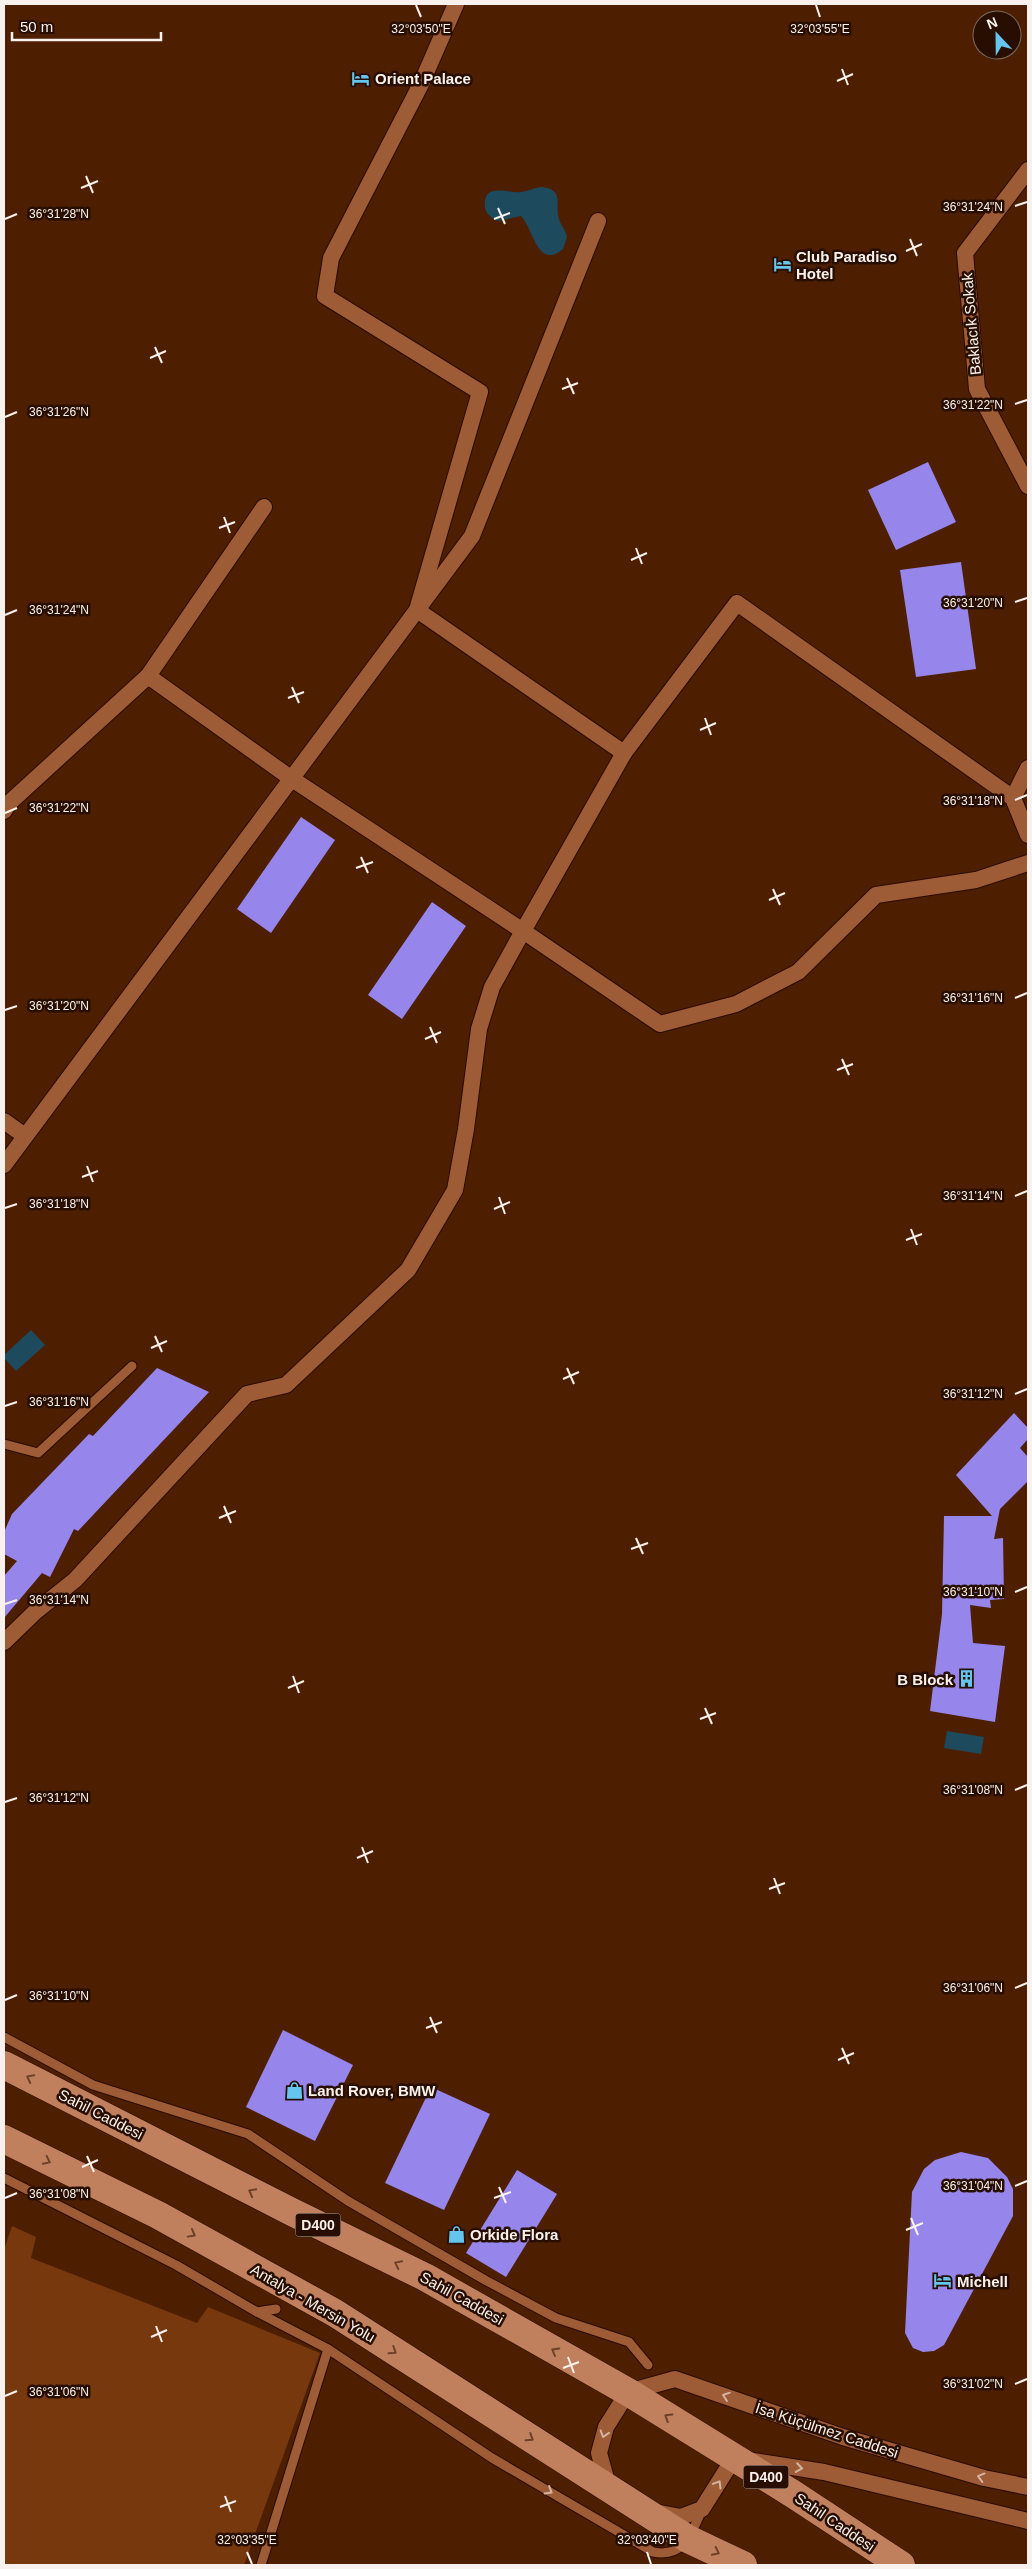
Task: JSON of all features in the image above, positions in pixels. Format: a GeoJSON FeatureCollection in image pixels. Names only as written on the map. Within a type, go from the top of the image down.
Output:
{"type":"FeatureCollection","features":[{"type":"Feature","properties":{"kind":"highway","name":"Sahil Caddesi"},"geometry":{"type":"LineString","coordinates":[[4,2065],[292,2212],[425,2277],[628,2392],[793,2494],[901,2565]]}},
{"type":"Feature","properties":{"kind":"highway","name":"Antalya - Mersin Yolu"},"geometry":{"type":"LineString","coordinates":[[4,2139],[158,2215],[335,2313],[688,2539]]}},
{"type":"Feature","properties":{"kind":"highway"},"geometry":{"type":"LineString","coordinates":[[688,2539],[743,2565]]}},
{"type":"Feature","properties":{"kind":"street"},"geometry":{"type":"LineString","coordinates":[[417,610],[480,392],[325,296],[331,258],[421,84],[456,4]]}},
{"type":"Feature","properties":{"kind":"street","name":"Baklacık Sokak"},"geometry":{"type":"LineString","coordinates":[[1028,170],[965,253],[977,389],[1028,486]]}},
{"type":"Feature","properties":{"kind":"street"},"geometry":{"type":"LineString","coordinates":[[4,1165],[472,536],[598,221]]}},
{"type":"Feature","properties":{"kind":"street"},"geometry":{"type":"LineString","coordinates":[[4,811],[148,676],[264,507]]}},
{"type":"Feature","properties":{"kind":"street"},"geometry":{"type":"LineString","coordinates":[[4,1642],[35,1612],[75,1580],[247,1394],[286,1385],[408,1270],[455,1190],[466,1130],[479,1029],[492,987],[624,753],[736,603],[1013,798],[1028,835]]}},
{"type":"Feature","properties":{"kind":"street"},"geometry":{"type":"LineString","coordinates":[[417,610],[624,753]]}},
{"type":"Feature","properties":{"kind":"street"},"geometry":{"type":"LineString","coordinates":[[148,676],[292,779],[660,1024],[736,1004],[798,972],[876,894],[976,880],[1028,863]]}},
{"type":"Feature","properties":{"kind":"street"},"geometry":{"type":"LineString","coordinates":[[1013,798],[1028,768]]}},
{"type":"Feature","properties":{"kind":"street"},"geometry":{"type":"LineString","coordinates":[[4,1120],[25,1136]]}},
{"type":"Feature","properties":{"kind":"street","name":"İsa Küçülmez Caddesi"},"geometry":{"type":"LineString","coordinates":[[628,2392],[676,2379],[843,2437],[984,2478],[1028,2488]]}},
{"type":"Feature","properties":{"kind":"street"},"geometry":{"type":"LineString","coordinates":[[609,2489],[599,2453],[606,2427],[628,2392]]}},
{"type":"Feature","properties":{"kind":"street"},"geometry":{"type":"LineString","coordinates":[[642,2510],[681,2516],[702,2510],[734,2458],[824,2472],[1028,2521]]}},
{"type":"Feature","properties":{"kind":"lane"},"geometry":{"type":"LineString","coordinates":[[4,1444],[38,1453],[132,1366]]}},
{"type":"Feature","properties":{"kind":"lane"},"geometry":{"type":"LineString","coordinates":[[4,2038],[93,2085],[248,2134],[348,2201],[485,2280],[556,2318],[629,2342],[648,2364]]}},
{"type":"Feature","properties":{"kind":"lane"},"geometry":{"type":"LineString","coordinates":[[4,2178],[176,2265],[257,2312],[328,2349],[492,2458],[653,2552],[666,2555],[677,2551],[688,2539],[702,2510]]}},
{"type":"Feature","properties":{"kind":"lane"},"geometry":{"type":"LineString","coordinates":[[257,2312],[276,2308]]}},
{"type":"Feature","properties":{"kind":"lane"},"geometry":{"type":"LineString","coordinates":[[261,2565],[328,2349]]}},
{"type":"Feature","properties":{"kind":"shaded area"},"geometry":{"type":"Polygon","coordinates":[[[12,2226],[36,2237],[31,2258],[197,2323],[208,2307],[320,2353],[244,2565],[4,2565],[4,2250],[12,2226]]]}},
{"type":"Feature","properties":{"kind":"water"},"geometry":{"type":"Polygon","coordinates":[[[541,187],[554,191],[558,199],[559,219],[567,237],[563,249],[554,254],[547,255],[537,245],[521,216],[498,221],[486,212],[485,207],[485,199],[492,191],[521,192],[541,187]]]}},
{"type":"Feature","properties":{"kind":"water"},"geometry":{"type":"Polygon","coordinates":[[[31,1330],[45,1345],[16,1371],[4,1358],[4,1355],[31,1330]]]}},
{"type":"Feature","properties":{"kind":"water"},"geometry":{"type":"Polygon","coordinates":[[[947,1731],[984,1737],[981,1754],[944,1748],[947,1731]]]}},
{"type":"Feature","properties":{"kind":"building"},"geometry":{"type":"Polygon","coordinates":[[[928,462],[956,522],[896,550],[868,490],[928,462]]]}},
{"type":"Feature","properties":{"kind":"building"},"geometry":{"type":"Polygon","coordinates":[[[961,562],[976,669],[916,677],[900,570],[961,562]]]}},
{"type":"Feature","properties":{"kind":"building"},"geometry":{"type":"Polygon","coordinates":[[[301,817],[335,840],[271,933],[237,909],[301,817]]]}},
{"type":"Feature","properties":{"kind":"building"},"geometry":{"type":"Polygon","coordinates":[[[432,902],[466,926],[402,1019],[368,995],[432,902]]]}},
{"type":"Feature","properties":{"kind":"building"},"geometry":{"type":"Polygon","coordinates":[[[157,1368],[209,1392],[78,1531],[74,1529],[50,1577],[42,1573],[4,1618],[4,1576],[17,1561],[4,1554],[4,1532],[12,1514],[89,1434],[93,1436],[157,1368]]]}},
{"type":"Feature","properties":{"kind":"building"},"geometry":{"type":"Polygon","coordinates":[[[1014,1413],[1028,1428],[1028,1439],[1020,1448],[1028,1457],[1028,1481],[1000,1509],[994,1539],[1003,1538],[1004,1599],[990,1600],[991,1608],[970,1605],[973,1643],[1005,1646],[995,1722],[930,1711],[942,1614],[944,1516],[992,1516],[956,1475],[1014,1413]]]}},
{"type":"Feature","properties":{"kind":"building"},"geometry":{"type":"Polygon","coordinates":[[[283,2030],[353,2065],[315,2141],[246,2107],[283,2030]]]}},
{"type":"Feature","properties":{"kind":"building"},"geometry":{"type":"Polygon","coordinates":[[[431,2087],[490,2114],[444,2210],[385,2183],[431,2087]]]}},
{"type":"Feature","properties":{"kind":"building","name":"Michell"},"geometry":{"type":"Polygon","coordinates":[[[961,2152],[988,2158],[1007,2177],[1013,2189],[1013,2216],[944,2345],[934,2351],[923,2352],[913,2348],[905,2333],[912,2192],[924,2169],[935,2160],[961,2152]]]}},
{"type":"Feature","properties":{"kind":"building"},"geometry":{"type":"Polygon","coordinates":[[[517,2170],[557,2194],[506,2277],[466,2253],[517,2170]]]}},
{"type":"Feature","properties":{"kind":"place","name":"Orient Palace"},"geometry":{"type":"Point","coordinates":[361,78]}},
{"type":"Feature","properties":{"kind":"place","name":"Club Paradiso Hotel"},"geometry":{"type":"Point","coordinates":[782,265]}},
{"type":"Feature","properties":{"kind":"place","name":"B Block"},"geometry":{"type":"Point","coordinates":[967,1679]}},
{"type":"Feature","properties":{"kind":"place","name":"Land Rover, BMW"},"geometry":{"type":"Point","coordinates":[294,2090]}},
{"type":"Feature","properties":{"kind":"place","name":"Orkide Flora"},"geometry":{"type":"Point","coordinates":[456,2234]}},
{"type":"Feature","properties":{"kind":"place","name":"Michell"},"geometry":{"type":"Point","coordinates":[943,2281]}}]}
